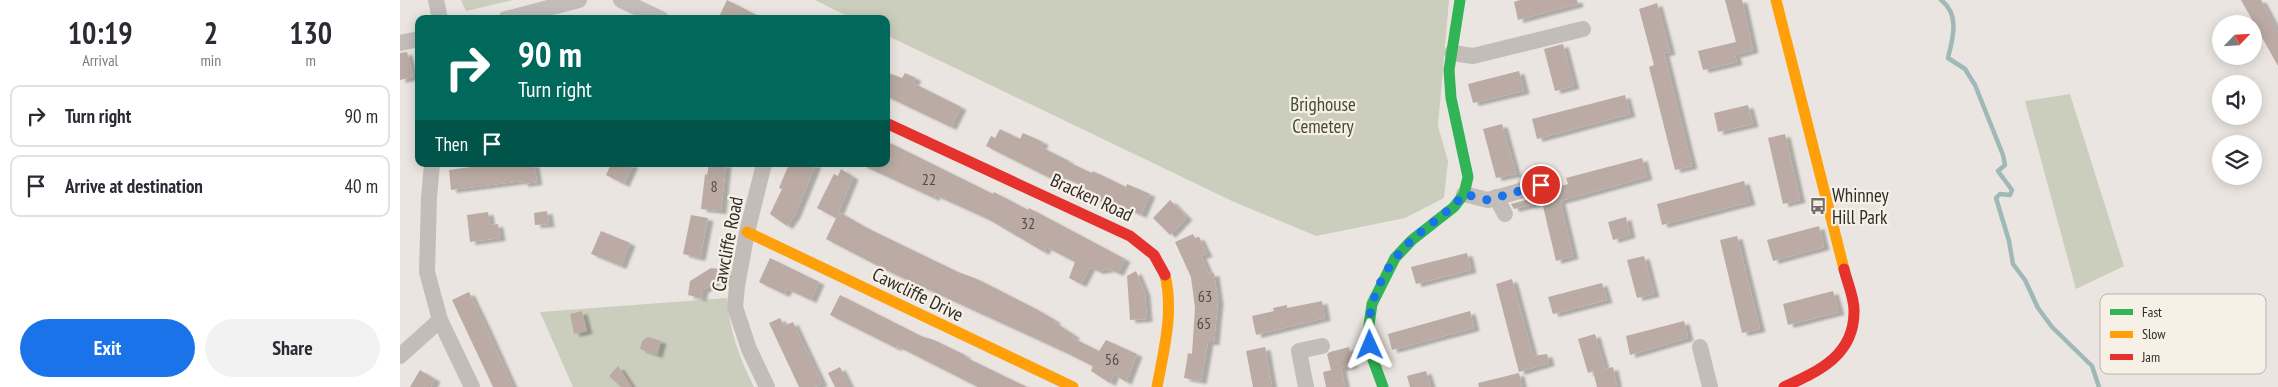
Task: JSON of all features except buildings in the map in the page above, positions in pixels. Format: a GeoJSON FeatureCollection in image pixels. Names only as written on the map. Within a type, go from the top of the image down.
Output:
{"type":"FeatureCollection","features":[{"type":"Feature","properties":{"kind":"street"},"geometry":{"type":"LineString","coordinates":[[436,0],[439,15]]}},
{"type":"Feature","properties":{"kind":"street"},"geometry":{"type":"LineString","coordinates":[[521,15],[579,0]]}},
{"type":"Feature","properties":{"kind":"street"},"geometry":{"type":"LineString","coordinates":[[621,0],[653,15]]}},
{"type":"Feature","properties":{"kind":"street"},"geometry":{"type":"LineString","coordinates":[[1383,387],[1372,357],[1368,332],[1372,304],[1396,258],[1412,240],[1454,207],[1464,194],[1468,177],[1451,98],[1449,70],[1460,0]]}},
{"type":"Feature","properties":{"kind":"street"},"geometry":{"type":"LineString","coordinates":[[1776,0],[1854,309],[1854,325],[1844,352],[1833,362],[1784,387]]}},
{"type":"Feature","properties":{"kind":"street"},"geometry":{"type":"LineString","coordinates":[[1452,53],[1473,56],[1583,29]]}},
{"type":"Feature","properties":{"kind":"street"},"geometry":{"type":"LineString","coordinates":[[400,43],[415,40]]}},
{"type":"Feature","properties":{"kind":"street","name":"Bracken Road"},"geometry":{"type":"LineString","coordinates":[[890,125],[1130,236],[1157,258],[1168,285],[1169,308],[1157,387]]}},
{"type":"Feature","properties":{"kind":"street"},"geometry":{"type":"LineString","coordinates":[[432,167],[428,198],[427,272],[440,320],[472,387]]}},
{"type":"Feature","properties":{"kind":"street","name":"Cawcliffe Road"},"geometry":{"type":"LineString","coordinates":[[763,167],[747,232],[737,286],[736,307],[749,349],[768,387]]}},
{"type":"Feature","properties":{"kind":"street"},"geometry":{"type":"LineString","coordinates":[[1464,194],[1488,200],[1541,185]]}},
{"type":"Feature","properties":{"kind":"street"},"geometry":{"type":"LineString","coordinates":[[1496,198],[1505,214]]}},
{"type":"Feature","properties":{"kind":"street","name":"Cawcliffe Drive"},"geometry":{"type":"LineString","coordinates":[[747,232],[1073,387]]}},
{"type":"Feature","properties":{"kind":"street"},"geometry":{"type":"LineString","coordinates":[[400,356],[440,320]]}},
{"type":"Feature","properties":{"kind":"street"},"geometry":{"type":"LineString","coordinates":[[1306,387],[1299,350],[1322,346]]}},
{"type":"Feature","properties":{"kind":"street"},"geometry":{"type":"LineString","coordinates":[[1700,347],[1710,387]]}},
{"type":"Feature","properties":{"kind":"green space"},"geometry":{"type":"Polygon","coordinates":[[[461,0],[513,0],[466,11],[461,0]]]}},
{"type":"Feature","properties":{"kind":"green space","name":"Brighouse Cemetery"},"geometry":{"type":"Polygon","coordinates":[[[815,0],[1449,0],[1438,126],[1448,161],[1444,198],[1405,218],[1316,236],[1232,201],[890,37],[890,15],[845,15],[815,0]]]}},
{"type":"Feature","properties":{"kind":"green space"},"geometry":{"type":"Polygon","coordinates":[[[2070,94],[2124,266],[2076,289],[2025,101],[2070,94]]]}},
{"type":"Feature","properties":{"kind":"green space"},"geometry":{"type":"Polygon","coordinates":[[[727,298],[736,344],[754,387],[573,387],[540,312],[727,298]]]}},
{"type":"Feature","properties":{"kind":"waterway"},"geometry":{"type":"LineString","coordinates":[[1941,0],[1951,12],[1954,27],[1948,58],[1965,69],[1975,85],[2003,155],[2005,165],[1998,171],[2012,190],[2010,195],[2000,194],[1996,198],[2009,241],[2013,264],[2025,280],[2038,308],[2052,327],[2092,366],[2099,387]]}},
{"type":"Feature","properties":{"kind":"traffic: fast"},"geometry":{"type":"LineString","coordinates":[[1383,387],[1372,357],[1368,332],[1372,304],[1395,258],[1412,240],[1454,207],[1464,194],[1468,177],[1451,98],[1449,70],[1460,0]]}},
{"type":"Feature","properties":{"kind":"traffic: slow"},"geometry":{"type":"LineString","coordinates":[[1776,0],[1844,269]]}},
{"type":"Feature","properties":{"kind":"traffic: slow"},"geometry":{"type":"LineString","coordinates":[[747,232],[1073,387]]}},
{"type":"Feature","properties":{"kind":"traffic: slow"},"geometry":{"type":"LineString","coordinates":[[1157,387],[1168,317],[1169,303],[1165,275]]}},
{"type":"Feature","properties":{"kind":"traffic: jam"},"geometry":{"type":"LineString","coordinates":[[890,125],[1130,236],[1154,255],[1165,275]]}},
{"type":"Feature","properties":{"kind":"traffic: jam"},"geometry":{"type":"LineString","coordinates":[[1784,387],[1822,367],[1842,350],[1848,339],[1853,326],[1854,305],[1844,269]]}},
{"type":"Feature","properties":{"kind":"place","name":"Whinney Hill Park"},"geometry":{"type":"Point","coordinates":[1818,206]}},
{"type":"Feature","properties":{"kind":"route"},"geometry":{"type":"LineString","coordinates":[[1370,345],[1368,332],[1372,304],[1383,278],[1396,258],[1412,240],[1454,207],[1464,194],[1488,200],[1541,185]]}}]}
